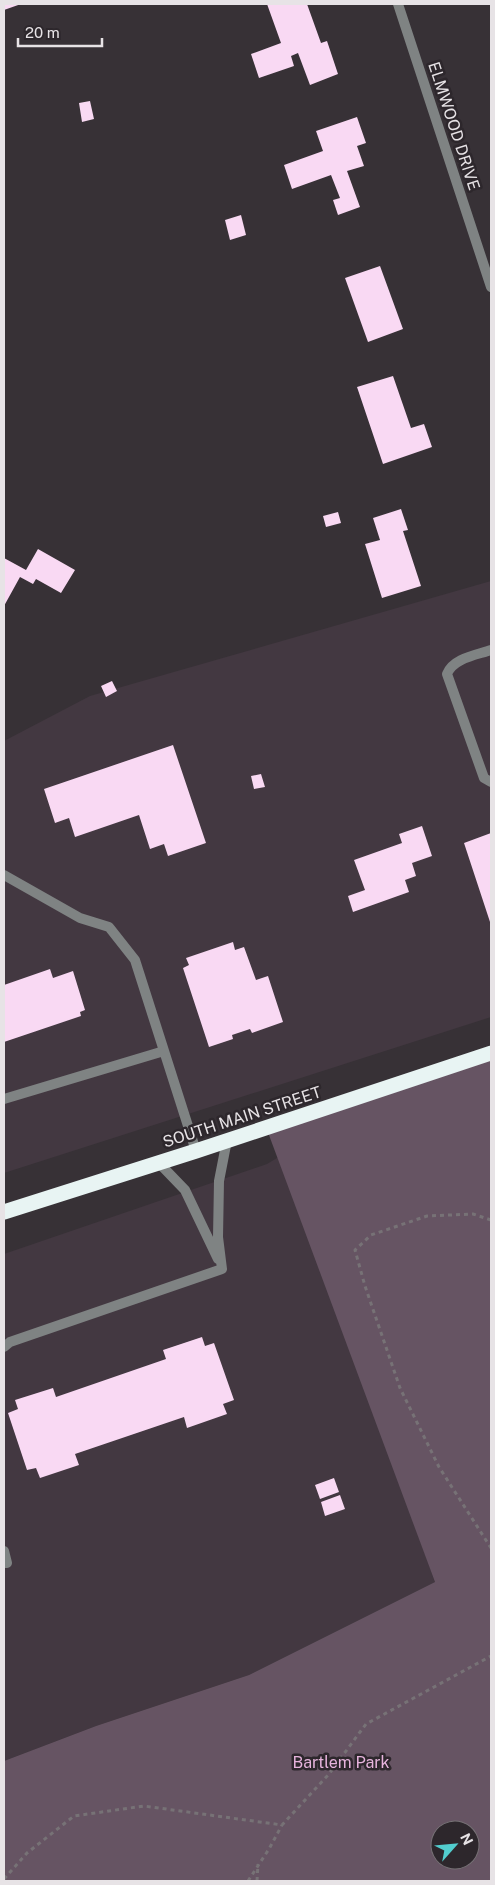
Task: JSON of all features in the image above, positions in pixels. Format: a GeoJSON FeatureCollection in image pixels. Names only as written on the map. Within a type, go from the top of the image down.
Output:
{"type":"FeatureCollection","features":[{"type":"Feature","properties":{"kind":"highway","name":"SOUTH MAIN STREET"},"geometry":{"type":"LineString","coordinates":[[4,1212],[196,1152],[227,1140],[491,1053]]}},
{"type":"Feature","properties":{"kind":"street","name":"ELMWOOD DRIVE"},"geometry":{"type":"LineString","coordinates":[[398,4],[491,287]]}},
{"type":"Feature","properties":{"kind":"street"},"geometry":{"type":"LineString","coordinates":[[491,650],[454,663],[447,674],[484,778],[491,782]]}},
{"type":"Feature","properties":{"kind":"street"},"geometry":{"type":"LineString","coordinates":[[4,875],[80,918],[109,927],[135,960],[196,1152]]}},
{"type":"Feature","properties":{"kind":"street"},"geometry":{"type":"LineString","coordinates":[[4,1099],[164,1051]]}},
{"type":"Feature","properties":{"kind":"street"},"geometry":{"type":"LineString","coordinates":[[222,1269],[218,1237],[219,1181],[227,1140]]}},
{"type":"Feature","properties":{"kind":"street"},"geometry":{"type":"LineString","coordinates":[[159,1163],[185,1190],[222,1269]]}},
{"type":"Feature","properties":{"kind":"street"},"geometry":{"type":"LineString","coordinates":[[4,1347],[10,1342],[222,1269]]}},
{"type":"Feature","properties":{"kind":"street"},"geometry":{"type":"LineString","coordinates":[[4,1551],[7,1563],[4,1563]]}},
{"type":"Feature","properties":{"kind":"path"},"geometry":{"type":"LineString","coordinates":[[491,1220],[473,1214],[427,1216],[371,1235],[355,1250],[365,1286],[400,1388],[439,1467],[491,1548]]}},
{"type":"Feature","properties":{"kind":"path"},"geometry":{"type":"LineString","coordinates":[[248,1881],[282,1825],[328,1774],[366,1724],[491,1656]]}},
{"type":"Feature","properties":{"kind":"path"},"geometry":{"type":"LineString","coordinates":[[4,1879],[27,1854],[74,1816],[144,1806],[282,1825]]}},
{"type":"Feature","properties":{"kind":"path"},"geometry":{"type":"LineString","coordinates":[[257,1881],[258,1863]]}},
{"type":"Feature","properties":{"kind":"shaded area"},"geometry":{"type":"Polygon","coordinates":[[[491,581],[491,1017],[4,1173],[4,741],[90,696],[491,581]]]}},
{"type":"Feature","properties":{"kind":"shaded area"},"geometry":{"type":"Polygon","coordinates":[[[282,1155],[435,1582],[249,1675],[96,1726],[4,1761],[4,1254],[267,1164],[282,1155]]]}},
{"type":"Feature","properties":{"kind":"green space","name":"Bartlem Park"},"geometry":{"type":"Polygon","coordinates":[[[491,1054],[491,1881],[4,1881],[4,1761],[96,1726],[249,1675],[435,1582],[266,1127],[491,1054]]]}},
{"type":"Feature","properties":{"kind":"building"},"geometry":{"type":"Polygon","coordinates":[[[4,4],[21,4],[4,10],[4,4]]]}},
{"type":"Feature","properties":{"kind":"building"},"geometry":{"type":"Polygon","coordinates":[[[267,4],[307,4],[321,43],[327,41],[338,74],[310,85],[298,53],[291,56],[294,66],[259,78],[251,54],[281,43],[267,4]]]}},
{"type":"Feature","properties":{"kind":"building"},"geometry":{"type":"Polygon","coordinates":[[[90,101],[94,119],[82,122],[79,103],[90,101]]]}},
{"type":"Feature","properties":{"kind":"building"},"geometry":{"type":"Polygon","coordinates":[[[357,117],[366,143],[357,146],[364,166],[347,171],[360,207],[338,215],[333,200],[340,198],[331,175],[292,189],[284,165],[323,151],[316,131],[357,117]]]}},
{"type":"Feature","properties":{"kind":"building"},"geometry":{"type":"Polygon","coordinates":[[[241,215],[246,235],[230,240],[225,220],[241,215]]]}},
{"type":"Feature","properties":{"kind":"building"},"geometry":{"type":"Polygon","coordinates":[[[380,266],[403,329],[368,342],[345,278],[380,266]]]}},
{"type":"Feature","properties":{"kind":"building"},"geometry":{"type":"Polygon","coordinates":[[[393,376],[411,428],[424,424],[432,447],[383,464],[357,387],[393,376]]]}},
{"type":"Feature","properties":{"kind":"building"},"geometry":{"type":"Polygon","coordinates":[[[401,509],[408,530],[403,531],[421,586],[382,598],[365,544],[380,540],[373,518],[401,509]]]}},
{"type":"Feature","properties":{"kind":"building"},"geometry":{"type":"Polygon","coordinates":[[[338,512],[341,523],[326,527],[323,516],[338,512]]]}},
{"type":"Feature","properties":{"kind":"building"},"geometry":{"type":"Polygon","coordinates":[[[38,549],[75,570],[61,593],[36,579],[33,584],[20,577],[4,606],[4,558],[26,570],[38,549]]]}},
{"type":"Feature","properties":{"kind":"building"},"geometry":{"type":"Polygon","coordinates":[[[112,681],[117,691],[106,697],[101,686],[112,681]]]}},
{"type":"Feature","properties":{"kind":"building"},"geometry":{"type":"Polygon","coordinates":[[[173,745],[206,843],[168,856],[164,844],[150,849],[139,815],[75,837],[69,818],[55,823],[44,789],[173,745]]]}},
{"type":"Feature","properties":{"kind":"building"},"geometry":{"type":"Polygon","coordinates":[[[261,774],[265,787],[254,789],[251,776],[261,774]]]}},
{"type":"Feature","properties":{"kind":"building"},"geometry":{"type":"Polygon","coordinates":[[[422,826],[432,856],[412,863],[416,876],[405,880],[409,892],[353,912],[348,896],[365,890],[354,860],[402,843],[399,834],[422,826]]]}},
{"type":"Feature","properties":{"kind":"building"},"geometry":{"type":"Polygon","coordinates":[[[491,833],[491,925],[464,843],[491,833]]]}},
{"type":"Feature","properties":{"kind":"building"},"geometry":{"type":"Polygon","coordinates":[[[233,942],[235,950],[244,947],[256,980],[268,976],[283,1022],[252,1033],[250,1029],[232,1035],[233,1039],[209,1047],[183,968],[189,965],[186,958],[233,942]]]}},
{"type":"Feature","properties":{"kind":"building"},"geometry":{"type":"Polygon","coordinates":[[[50,969],[53,978],[73,971],[85,1010],[80,1012],[81,1016],[4,1042],[4,985],[50,969]]]}},
{"type":"Feature","properties":{"kind":"building"},"geometry":{"type":"Polygon","coordinates":[[[202,1337],[205,1346],[214,1343],[234,1400],[223,1404],[227,1414],[187,1428],[184,1417],[75,1454],[79,1465],[40,1478],[36,1468],[27,1470],[8,1413],[18,1409],[15,1400],[53,1388],[56,1397],[166,1359],[163,1350],[202,1337]]]}},
{"type":"Feature","properties":{"kind":"building"},"geometry":{"type":"Polygon","coordinates":[[[334,1478],[339,1492],[320,1499],[315,1485],[334,1478]]]}},
{"type":"Feature","properties":{"kind":"building"},"geometry":{"type":"Polygon","coordinates":[[[340,1495],[345,1509],[325,1516],[321,1502],[340,1495]]]}}]}
